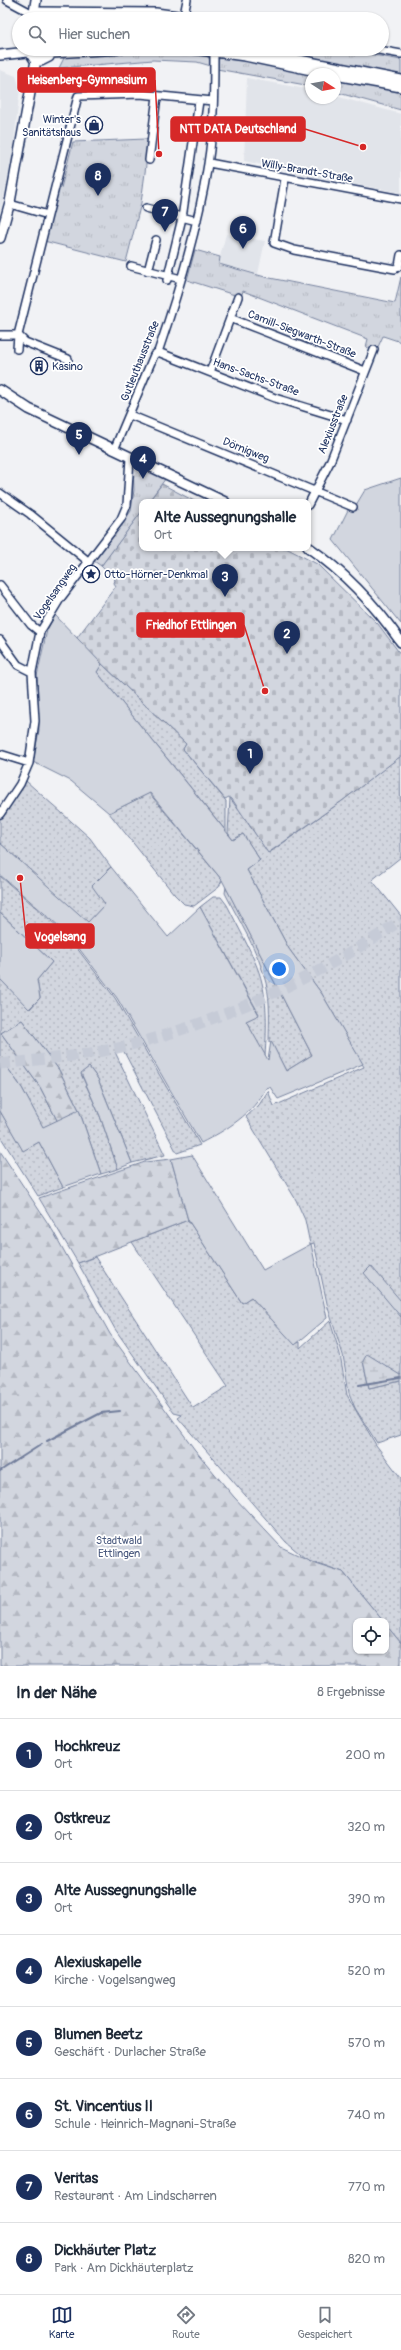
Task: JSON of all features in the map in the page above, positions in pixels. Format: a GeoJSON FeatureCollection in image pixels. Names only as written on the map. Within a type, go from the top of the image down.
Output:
{"type":"FeatureCollection","features":[{"type":"Feature","properties":{"kind":"main road"},"geometry":{"type":"LineString","coordinates":[[34,12],[36,0]]}},
{"type":"Feature","properties":{"kind":"main road"},"geometry":{"type":"LineString","coordinates":[[0,54],[12,52]]}},
{"type":"Feature","properties":{"kind":"main road"},"geometry":{"type":"LineString","coordinates":[[0,238],[10,204],[36,60],[33,56]]}},
{"type":"Feature","properties":{"kind":"main road"},"geometry":{"type":"LineString","coordinates":[[36,60],[46,60],[49,56]]}},
{"type":"Feature","properties":{"kind":"main road"},"geometry":{"type":"LineString","coordinates":[[243,56],[305,69]]}},
{"type":"Feature","properties":{"kind":"main road"},"geometry":{"type":"LineString","coordinates":[[279,56],[401,80]]}},
{"type":"Feature","properties":{"kind":"main road"},"geometry":{"type":"LineString","coordinates":[[341,76],[401,87]]}},
{"type":"Feature","properties":{"kind":"main road"},"geometry":{"type":"LineString","coordinates":[[0,390],[23,406],[219,499]]}},
{"type":"Feature","properties":{"kind":"main road"},"geometry":{"type":"LineString","coordinates":[[311,550],[356,588],[379,613],[401,642]]}},
{"type":"Feature","properties":{"kind":"street"},"geometry":{"type":"LineString","coordinates":[[7,0],[28,12]]}},
{"type":"Feature","properties":{"kind":"street"},"geometry":{"type":"LineString","coordinates":[[185,12],[187,0]]}},
{"type":"Feature","properties":{"kind":"street"},"geometry":{"type":"LineString","coordinates":[[104,12],[142,12]]}},
{"type":"Feature","properties":{"kind":"street"},"geometry":{"type":"LineString","coordinates":[[389,52],[401,54]]}},
{"type":"Feature","properties":{"kind":"street","name":"Gutleuthausstraße"},"geometry":{"type":"LineString","coordinates":[[114,450],[154,355],[158,352],[181,279],[197,221],[208,163],[214,101],[214,56]]}},
{"type":"Feature","properties":{"kind":"street"},"geometry":{"type":"LineString","coordinates":[[17,349],[18,335],[78,96],[157,96],[199,101],[214,101]]}},
{"type":"Feature","properties":{"kind":"street"},"geometry":{"type":"LineString","coordinates":[[149,160],[157,96]]}},
{"type":"Feature","properties":{"kind":"street"},"geometry":{"type":"LineString","coordinates":[[168,278],[182,218],[199,101]]}},
{"type":"Feature","properties":{"kind":"street","name":"Willy-Brandt-Straße"},"geometry":{"type":"LineString","coordinates":[[208,163],[401,200]]}},
{"type":"Feature","properties":{"kind":"street"},"geometry":{"type":"LineString","coordinates":[[286,179],[274,243],[322,255],[395,269],[399,266],[401,255]]}},
{"type":"Feature","properties":{"kind":"street"},"geometry":{"type":"LineString","coordinates":[[10,204],[48,214]]}},
{"type":"Feature","properties":{"kind":"street"},"geometry":{"type":"LineString","coordinates":[[146,208],[197,221]]}},
{"type":"Feature","properties":{"kind":"street"},"geometry":{"type":"LineString","coordinates":[[148,271],[156,240]]}},
{"type":"Feature","properties":{"kind":"street"},"geometry":{"type":"LineString","coordinates":[[131,266],[168,278],[181,279]]}},
{"type":"Feature","properties":{"kind":"street","name":"Camill-Siegwarth-Straße"},"geometry":{"type":"LineString","coordinates":[[210,372],[238,297]]}},
{"type":"Feature","properties":{"kind":"street","name":"Camill-Siegwarth-Straße"},"geometry":{"type":"LineString","coordinates":[[230,318],[365,370]]}},
{"type":"Feature","properties":{"kind":"street"},"geometry":{"type":"LineString","coordinates":[[0,335],[18,335],[25,342],[68,359]]}},
{"type":"Feature","properties":{"kind":"street","name":"Alexiusstraße"},"geometry":{"type":"LineString","coordinates":[[311,500],[347,420],[374,350]]}},
{"type":"Feature","properties":{"kind":"street","name":"Hans-Sachs-Straße"},"geometry":{"type":"LineString","coordinates":[[158,352],[275,398],[347,420]]}},
{"type":"Feature","properties":{"kind":"street","name":"Dörnigweg"},"geometry":{"type":"LineString","coordinates":[[130,415],[353,507]]}},
{"type":"Feature","properties":{"kind":"street","name":"Vogelsangweg"},"geometry":{"type":"LineString","coordinates":[[0,814],[20,784],[29,763],[35,721],[32,672],[40,632],[60,599],[121,519],[127,505],[130,458]]}},
{"type":"Feature","properties":{"kind":"street"},"geometry":{"type":"LineString","coordinates":[[0,493],[89,562]]}},
{"type":"Feature","properties":{"kind":"street"},"geometry":{"type":"LineString","coordinates":[[0,585],[31,625],[40,632]]}},
{"type":"Feature","properties":{"kind":"street"},"geometry":{"type":"LineString","coordinates":[[0,640],[18,665],[32,672]]}},
{"type":"Feature","properties":{"kind":"street"},"geometry":{"type":"LineString","coordinates":[[0,754],[29,763]]}},
{"type":"Feature","properties":{"kind":"shaded area"},"geometry":{"type":"Polygon","coordinates":[[[0,70],[16,76],[20,88],[12,161],[0,212],[0,70]]]}},
{"type":"Feature","properties":{"kind":"shaded area"},"geometry":{"type":"Polygon","coordinates":[[[247,78],[305,89],[305,104],[341,104],[341,98],[401,114],[401,193],[288,172],[288,170],[244,161],[247,78]]]}},
{"type":"Feature","properties":{"kind":"shaded area"},"geometry":{"type":"Polygon","coordinates":[[[226,234],[265,241],[258,274],[218,264],[226,234]]]}},
{"type":"Feature","properties":{"kind":"green space"},"geometry":{"type":"Polygon","coordinates":[[[65,56],[206,56],[209,58],[211,66],[197,62],[153,60],[59,68],[65,56]]]}},
{"type":"Feature","properties":{"kind":"green space"},"geometry":{"type":"Polygon","coordinates":[[[223,56],[229,56],[305,73],[305,85],[217,69],[218,60],[223,56]]]}},
{"type":"Feature","properties":{"kind":"green space"},"geometry":{"type":"Polygon","coordinates":[[[294,56],[379,56],[401,60],[401,76],[294,56]]]}},
{"type":"Feature","properties":{"kind":"green space"},"geometry":{"type":"Polygon","coordinates":[[[341,78],[401,90],[401,110],[341,94],[341,78]]]}},
{"type":"Feature","properties":{"kind":"green space"},"geometry":{"type":"Polygon","coordinates":[[[146,139],[149,142],[141,203],[126,262],[44,241],[56,187],[61,188],[73,142],[146,139]]]}},
{"type":"Feature","properties":{"kind":"green space"},"geometry":{"type":"Polygon","coordinates":[[[195,250],[220,257],[219,264],[265,277],[395,303],[401,277],[401,342],[383,336],[378,347],[373,346],[371,349],[366,347],[368,339],[243,291],[241,297],[187,280],[195,250]]]}},
{"type":"Feature","properties":{"kind":"green space"},"geometry":{"type":"Polygon","coordinates":[[[133,466],[138,466],[166,478],[150,499],[139,499],[139,515],[101,566],[94,561],[131,511],[134,490],[133,466]]]}},
{"type":"Feature","properties":{"kind":"green space"},"geometry":{"type":"Polygon","coordinates":[[[401,478],[401,624],[333,540],[348,510],[353,510],[365,490],[401,478]]]}},
{"type":"Feature","properties":{"kind":"green space"},"geometry":{"type":"Polygon","coordinates":[[[162,484],[190,499],[150,499],[162,484]]]}},
{"type":"Feature","properties":{"kind":"green space"},"geometry":{"type":"Polygon","coordinates":[[[139,515],[139,551],[292,551],[317,564],[378,624],[401,655],[401,756],[342,801],[268,853],[232,799],[229,797],[225,799],[183,749],[186,744],[76,639],[116,586],[114,583],[115,580],[101,566],[139,515]]]}},
{"type":"Feature","properties":{"kind":"green space"},"geometry":{"type":"Polygon","coordinates":[[[55,615],[102,664],[97,672],[233,840],[243,834],[260,860],[247,870],[289,949],[322,994],[363,1064],[278,1099],[270,1087],[266,1088],[254,1106],[238,1120],[220,1133],[201,1143],[117,998],[67,933],[0,875],[0,843],[88,922],[105,904],[92,886],[111,867],[168,937],[200,907],[259,1015],[246,1021],[268,1060],[271,1041],[286,1071],[312,1055],[222,880],[150,793],[109,813],[71,781],[33,762],[39,730],[37,676],[47,630],[55,615]]]}},
{"type":"Feature","properties":{"kind":"green space"},"geometry":{"type":"Polygon","coordinates":[[[102,664],[186,744],[183,749],[226,801],[226,831],[97,672],[102,664]]]}},
{"type":"Feature","properties":{"kind":"green space"},"geometry":{"type":"Polygon","coordinates":[[[400,756],[401,857],[372,880],[401,916],[401,1375],[363,1361],[369,1388],[401,1381],[401,1435],[377,1443],[355,1408],[349,1393],[343,1355],[328,1308],[314,1243],[310,1244],[305,1220],[296,1200],[246,1117],[259,1105],[268,1091],[274,1106],[364,1067],[322,994],[289,949],[247,870],[260,860],[243,834],[233,840],[228,833],[230,798],[269,853],[342,801],[400,756]]]}},
{"type":"Feature","properties":{"kind":"green space"},"geometry":{"type":"Polygon","coordinates":[[[26,781],[90,838],[111,867],[107,870],[105,904],[88,923],[0,843],[0,820],[26,781]]]}},
{"type":"Feature","properties":{"kind":"green space"},"geometry":{"type":"Polygon","coordinates":[[[149,793],[222,880],[219,887],[194,906],[184,904],[174,894],[109,813],[149,793]]]}},
{"type":"Feature","properties":{"kind":"green space"},"geometry":{"type":"Polygon","coordinates":[[[0,876],[66,934],[115,998],[200,1145],[177,1153],[122,1048],[115,1052],[165,1155],[132,1163],[98,1079],[89,1067],[81,1074],[100,1116],[118,1169],[101,1174],[79,1110],[59,1070],[22,1020],[1,1033],[40,1087],[58,1122],[43,1128],[22,1088],[4,1063],[0,1065],[0,979],[30,1009],[40,998],[37,980],[52,962],[0,913],[0,876]]]}},
{"type":"Feature","properties":{"kind":"green space"},"geometry":{"type":"Polygon","coordinates":[[[226,887],[312,1055],[286,1071],[271,1042],[269,1042],[269,998],[263,971],[254,948],[225,893],[226,887]]]}},
{"type":"Feature","properties":{"kind":"green space"},"geometry":{"type":"Polygon","coordinates":[[[213,897],[221,897],[227,905],[261,977],[266,1010],[265,1056],[246,1021],[259,1014],[200,907],[213,897]]]}},
{"type":"Feature","properties":{"kind":"green space"},"geometry":{"type":"Polygon","coordinates":[[[0,913],[52,962],[37,980],[40,998],[29,1009],[0,979],[0,913]]]}},
{"type":"Feature","properties":{"kind":"green space"},"geometry":{"type":"Polygon","coordinates":[[[22,1020],[59,1070],[79,1110],[58,1122],[40,1087],[1,1033],[22,1020]]]}},
{"type":"Feature","properties":{"kind":"green space"},"geometry":{"type":"Polygon","coordinates":[[[4,1063],[22,1088],[43,1127],[79,1110],[101,1174],[63,1187],[39,1142],[23,1151],[0,1111],[0,1065],[4,1063]]]}},
{"type":"Feature","properties":{"kind":"green space"},"geometry":{"type":"Polygon","coordinates":[[[89,1067],[98,1079],[132,1163],[118,1169],[100,1116],[81,1073],[89,1067]]]}},
{"type":"Feature","properties":{"kind":"green space"},"geometry":{"type":"Polygon","coordinates":[[[0,1111],[23,1150],[39,1142],[63,1187],[38,1196],[0,1136],[0,1111]]]}},
{"type":"Feature","properties":{"kind":"green space","name":"Stadtwald Ettlingen"},"geometry":{"type":"Polygon","coordinates":[[[0,1151],[53,1231],[110,1334],[195,1450],[234,1497],[281,1547],[315,1563],[343,1572],[381,1618],[353,1618],[353,1654],[389,1654],[389,1629],[401,1643],[401,1666],[0,1666],[0,1151]]]}},
{"type":"Feature","properties":{"kind":"green space"},"geometry":{"type":"Polygon","coordinates":[[[192,1155],[263,1270],[311,1244],[327,1318],[295,1345],[251,1297],[242,1303],[188,1220],[171,1159],[192,1155]]]}},
{"type":"Feature","properties":{"kind":"green space"},"geometry":{"type":"Polygon","coordinates":[[[171,1159],[188,1220],[78,1263],[39,1198],[145,1162],[171,1159]]]}},
{"type":"Feature","properties":{"kind":"green space"},"geometry":{"type":"Polygon","coordinates":[[[188,1220],[242,1303],[251,1297],[295,1344],[300,1342],[300,1348],[330,1321],[340,1354],[347,1395],[376,1445],[401,1478],[401,1643],[389,1629],[389,1618],[381,1618],[343,1572],[306,1559],[286,1542],[178,1418],[182,1415],[174,1413],[115,1329],[78,1263],[95,1257],[193,1408],[228,1386],[132,1242],[188,1220]]]}},
{"type":"Feature","properties":{"kind":"green space"},"geometry":{"type":"Polygon","coordinates":[[[371,1266],[401,1301],[401,1317],[364,1273],[371,1266]]]}},
{"type":"Feature","properties":{"kind":"green space"},"geometry":{"type":"Polygon","coordinates":[[[367,1354],[401,1375],[401,1381],[369,1388],[363,1361],[367,1354]]]}},
{"type":"Feature","properties":{"kind":"waterway"},"geometry":{"type":"LineString","coordinates":[[359,1385],[401,1378]]}},
{"type":"Feature","properties":{"kind":"waterway"},"geometry":{"type":"LineString","coordinates":[[47,1441],[101,1413],[120,1411]]}},
{"type":"Feature","properties":{"kind":"waterway"},"geometry":{"type":"LineString","coordinates":[[0,1471],[42,1444]]}},
{"type":"Feature","properties":{"kind":"tunnel"},"geometry":{"type":"LineString","coordinates":[[0,1064],[104,1051],[173,1033],[207,1021],[308,976],[340,959],[401,920]]}},
{"type":"Feature","properties":{"kind":"place","name":"Winter's Sanitätshaus"},"geometry":{"type":"Point","coordinates":[94,125]}},
{"type":"Feature","properties":{"kind":"place","name":"NTT DATA Deutschland"},"geometry":{"type":"Point","coordinates":[363,147]}},
{"type":"Feature","properties":{"kind":"place","name":"Heisenberg-Gymnasium"},"geometry":{"type":"Point","coordinates":[159,154]}},
{"type":"Feature","properties":{"kind":"place","name":"Dickhäuter Platz"},"geometry":{"type":"Point","coordinates":[98,196]}},
{"type":"Feature","properties":{"kind":"place","name":"Veritas"},"geometry":{"type":"Point","coordinates":[165,232]}},
{"type":"Feature","properties":{"kind":"place","name":"St. Vincentius II"},"geometry":{"type":"Point","coordinates":[243,249]}},
{"type":"Feature","properties":{"kind":"place","name":"Kasino"},"geometry":{"type":"Point","coordinates":[39,366]}},
{"type":"Feature","properties":{"kind":"place","name":"Blumen Beetz"},"geometry":{"type":"Point","coordinates":[79,455]}},
{"type":"Feature","properties":{"kind":"place","name":"Alexiuskapelle"},"geometry":{"type":"Point","coordinates":[143,479]}},
{"type":"Feature","properties":{"kind":"place","name":"Otto-Hörner-Denkmal"},"geometry":{"type":"Point","coordinates":[91,574]}},
{"type":"Feature","properties":{"kind":"place","name":"Alte Aussegnungshalle"},"geometry":{"type":"Point","coordinates":[225,597]}},
{"type":"Feature","properties":{"kind":"place","name":"Ostkreuz"},"geometry":{"type":"Point","coordinates":[287,654]}},
{"type":"Feature","properties":{"kind":"place","name":"Friedhof Ettlingen"},"geometry":{"type":"Point","coordinates":[265,691]}},
{"type":"Feature","properties":{"kind":"place","name":"Hochkreuz"},"geometry":{"type":"Point","coordinates":[250,774]}},
{"type":"Feature","properties":{"kind":"place","name":"Vogelsang"},"geometry":{"type":"Point","coordinates":[20,878]}}]}
